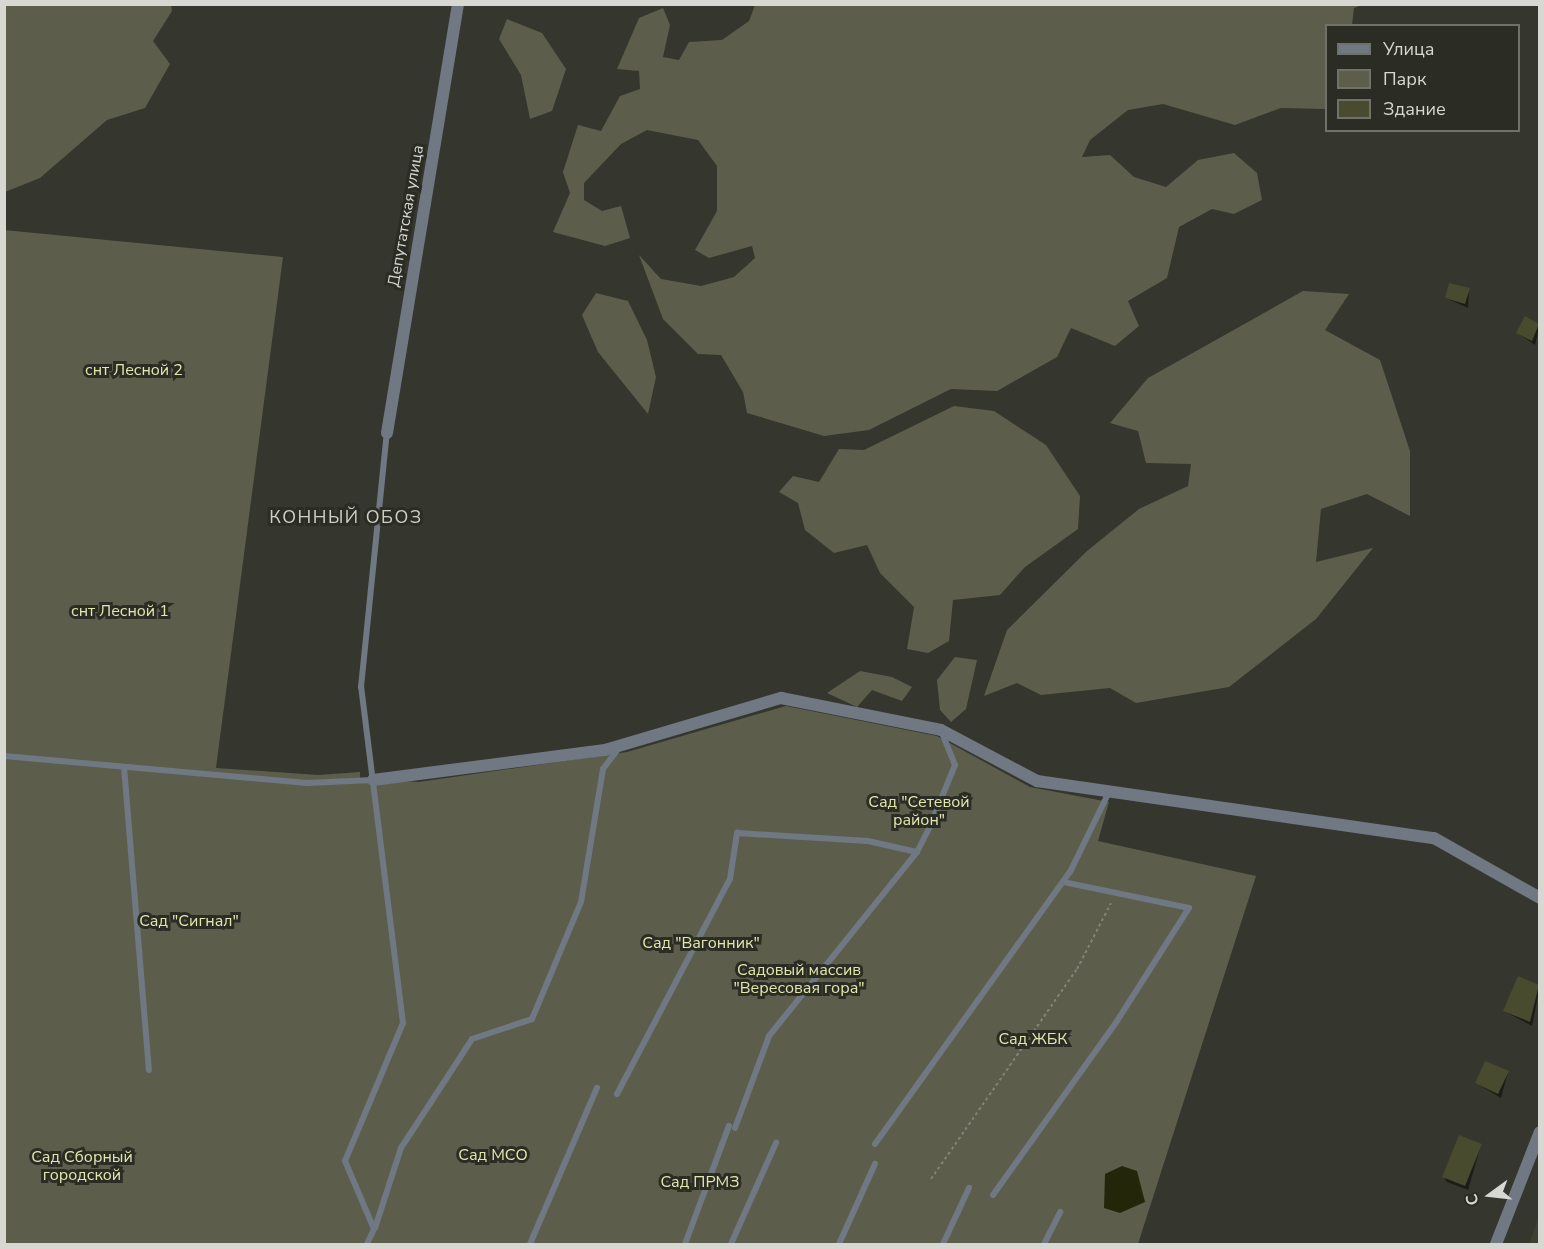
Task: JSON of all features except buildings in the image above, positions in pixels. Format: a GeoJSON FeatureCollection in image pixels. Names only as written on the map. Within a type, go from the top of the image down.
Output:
{"type":"FeatureCollection","features":[{"type":"Feature","properties":{"kind":"street","name":"Депутатская улица"},"geometry":{"type":"LineString","coordinates":[[387,433],[458,4]]}},
{"type":"Feature","properties":{"kind":"street"},"geometry":{"type":"LineString","coordinates":[[373,780],[621,745],[781,698],[941,730],[1037,781],[1434,838],[1539,898]]}},
{"type":"Feature","properties":{"kind":"street"},"geometry":{"type":"LineString","coordinates":[[1496,1245],[1539,1132]]}},
{"type":"Feature","properties":{"kind":"lane"},"geometry":{"type":"LineString","coordinates":[[374,1228],[345,1161],[403,1023],[361,687],[387,433]]}},
{"type":"Feature","properties":{"kind":"lane"},"geometry":{"type":"LineString","coordinates":[[685,1245],[769,1036],[917,852],[955,765],[941,730]]}},
{"type":"Feature","properties":{"kind":"lane"},"geometry":{"type":"LineString","coordinates":[[367,1245],[400,1148],[472,1039],[532,1019],[581,902],[603,769],[621,745]]}},
{"type":"Feature","properties":{"kind":"lane"},"geometry":{"type":"LineString","coordinates":[[4,756],[306,783],[373,780]]}},
{"type":"Feature","properties":{"kind":"lane"},"geometry":{"type":"LineString","coordinates":[[124,767],[149,1070]]}},
{"type":"Feature","properties":{"kind":"lane"},"geometry":{"type":"LineString","coordinates":[[875,1144],[1063,882],[1109,791]]}},
{"type":"Feature","properties":{"kind":"lane"},"geometry":{"type":"LineString","coordinates":[[617,1094],[730,879],[737,833],[868,841],[917,852]]}},
{"type":"Feature","properties":{"kind":"lane"},"geometry":{"type":"LineString","coordinates":[[993,1195],[1117,1021],[1189,908],[1063,882]]}},
{"type":"Feature","properties":{"kind":"lane"},"geometry":{"type":"LineString","coordinates":[[530,1245],[597,1088]]}},
{"type":"Feature","properties":{"kind":"lane"},"geometry":{"type":"LineString","coordinates":[[731,1245],[776,1143]]}},
{"type":"Feature","properties":{"kind":"lane"},"geometry":{"type":"LineString","coordinates":[[839,1245],[875,1164]]}},
{"type":"Feature","properties":{"kind":"lane"},"geometry":{"type":"LineString","coordinates":[[943,1245],[969,1188]]}},
{"type":"Feature","properties":{"kind":"lane"},"geometry":{"type":"LineString","coordinates":[[1044,1245],[1060,1212]]}},
{"type":"Feature","properties":{"kind":"path"},"geometry":{"type":"LineString","coordinates":[[931,1179],[1077,969],[1116,893]]}},
{"type":"Feature","properties":{"kind":"shaded area"},"geometry":{"type":"Polygon","coordinates":[[[1122,1166],[1137,1171],[1145,1202],[1120,1213],[1104,1208],[1105,1174],[1122,1166]]]}},
{"type":"Feature","properties":{"kind":"shaded area"},"geometry":{"type":"Polygon","coordinates":[[[1539,1216],[1539,1244],[1529,1244],[1539,1216]]]}},
{"type":"Feature","properties":{"kind":"green space"},"geometry":{"type":"Polygon","coordinates":[[[5,4],[171,4],[172,11],[153,41],[170,64],[145,108],[107,120],[40,178],[5,192],[5,4]]]}},
{"type":"Feature","properties":{"kind":"green space"},"geometry":{"type":"Polygon","coordinates":[[[755,4],[1362,5],[1354,8],[1352,24],[1325,24],[1325,109],[1281,108],[1235,125],[1163,104],[1128,110],[1090,140],[1082,157],[1110,155],[1134,177],[1166,187],[1198,160],[1234,153],[1257,173],[1262,200],[1234,214],[1212,209],[1179,227],[1167,278],[1128,301],[1139,326],[1115,346],[1071,328],[1057,357],[997,391],[951,389],[869,430],[824,436],[747,413],[743,392],[721,355],[698,354],[663,319],[639,255],[661,279],[701,286],[734,277],[755,258],[752,246],[709,258],[695,250],[717,211],[717,166],[698,140],[647,130],[621,144],[584,183],[584,200],[602,211],[621,206],[630,238],[605,246],[553,232],[570,193],[563,172],[578,125],[601,131],[620,96],[640,89],[639,71],[617,69],[639,18],[663,8],[670,25],[663,57],[679,60],[689,42],[722,40],[749,21],[755,4]]]}},
{"type":"Feature","properties":{"kind":"green space"},"geometry":{"type":"Polygon","coordinates":[[[507,19],[542,33],[566,69],[552,111],[530,119],[521,75],[499,39],[507,19]]]}},
{"type":"Feature","properties":{"kind":"green space","name":"Садовый массив \"Вересовая гора\""},"geometry":{"type":"Polygon","coordinates":[[[4,230],[283,257],[216,768],[318,775],[360,772],[360,778],[419,782],[627,752],[786,706],[937,736],[1030,787],[1109,802],[1098,841],[1256,876],[1138,1244],[5,1244],[4,230]]]}},
{"type":"Feature","properties":{"kind":"green space"},"geometry":{"type":"Polygon","coordinates":[[[1303,291],[1349,294],[1325,330],[1380,360],[1410,451],[1410,516],[1367,494],[1321,509],[1316,562],[1373,548],[1316,619],[1229,687],[1136,703],[1110,688],[1041,695],[1017,683],[984,696],[1007,630],[1087,551],[1139,509],[1188,486],[1191,464],[1146,463],[1138,431],[1110,423],[1148,378],[1303,291]]]}},
{"type":"Feature","properties":{"kind":"green space"},"geometry":{"type":"Polygon","coordinates":[[[596,293],[628,301],[647,340],[656,377],[648,414],[598,352],[582,315],[596,293]]]}},
{"type":"Feature","properties":{"kind":"green space"},"geometry":{"type":"Polygon","coordinates":[[[954,406],[994,411],[1046,445],[1080,496],[1078,529],[1025,567],[1000,595],[953,600],[949,641],[928,653],[907,649],[914,607],[880,573],[867,545],[834,553],[805,530],[798,503],[779,492],[793,476],[819,482],[839,449],[864,450],[954,406]]]}},
{"type":"Feature","properties":{"kind":"green space"},"geometry":{"type":"Polygon","coordinates":[[[955,657],[977,660],[966,709],[951,722],[940,710],[937,680],[955,657]]]}},
{"type":"Feature","properties":{"kind":"green space"},"geometry":{"type":"Polygon","coordinates":[[[860,671],[892,677],[912,687],[902,701],[872,690],[857,707],[827,693],[860,671]]]}},
{"type":"Feature","properties":{"kind":"district","name":"КОННЫЙ ОБОЗ"},"geometry":{"type":"Point","coordinates":[346,517]}},
{"type":"Feature","properties":{"kind":"park label","name":"снт Лесной 2"},"geometry":{"type":"Point","coordinates":[134,370]}},
{"type":"Feature","properties":{"kind":"park label","name":"снт Лесной 1"},"geometry":{"type":"Point","coordinates":[120,611]}},
{"type":"Feature","properties":{"kind":"park label","name":"Сад \"Сетевой район\""},"geometry":{"type":"Point","coordinates":[919,811]}},
{"type":"Feature","properties":{"kind":"park label","name":"Сад \"Сигнал\""},"geometry":{"type":"Point","coordinates":[189,921]}},
{"type":"Feature","properties":{"kind":"park label","name":"Сад \"Вагонник\""},"geometry":{"type":"Point","coordinates":[701,943]}},
{"type":"Feature","properties":{"kind":"park label","name":"Сад ЖБК"},"geometry":{"type":"Point","coordinates":[1033,1039]}},
{"type":"Feature","properties":{"kind":"park label","name":"Сад МСО"},"geometry":{"type":"Point","coordinates":[493,1155]}},
{"type":"Feature","properties":{"kind":"park label","name":"Сад Сборный городской"},"geometry":{"type":"Point","coordinates":[82,1166]}},
{"type":"Feature","properties":{"kind":"park label","name":"Сад ПРМЗ"},"geometry":{"type":"Point","coordinates":[700,1182]}}]}
